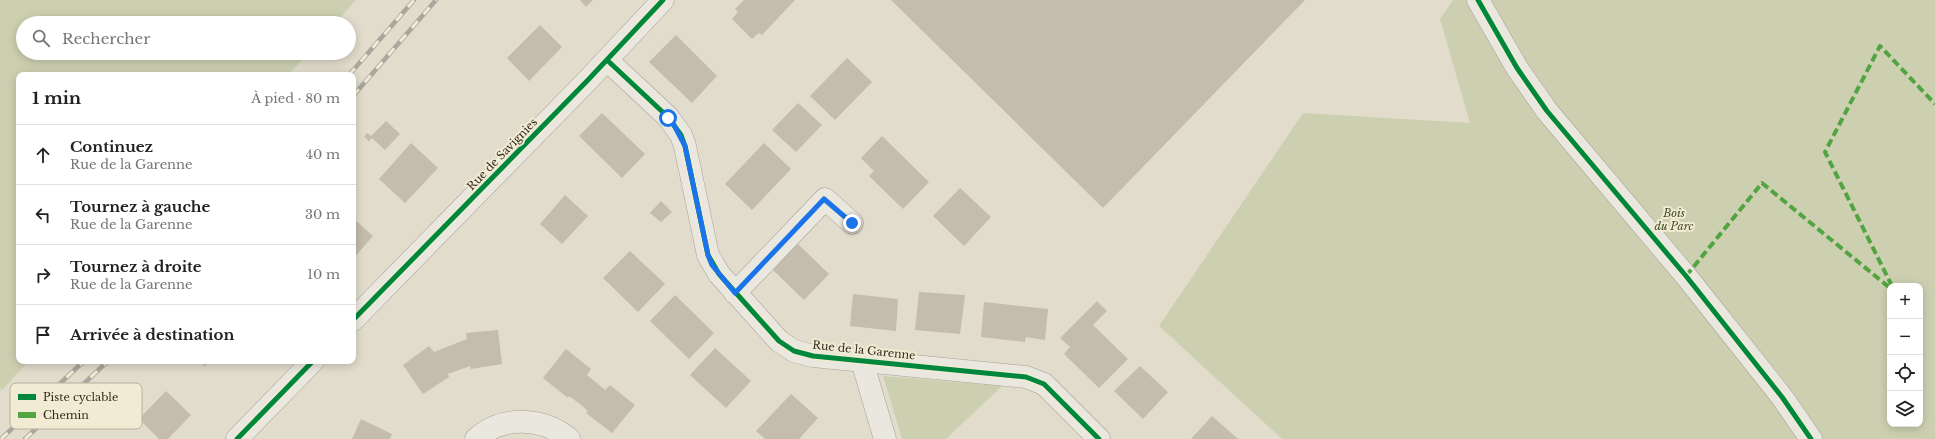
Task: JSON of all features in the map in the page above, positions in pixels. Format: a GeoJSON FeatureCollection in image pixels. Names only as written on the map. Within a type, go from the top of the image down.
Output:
{"type":"FeatureCollection","features":[{"type":"Feature","properties":{"kind":"street","name":"Rue de Savignies"},"geometry":{"type":"LineString","coordinates":[[356,317],[607,60],[663,0]]}},
{"type":"Feature","properties":{"kind":"street"},"geometry":{"type":"LineString","coordinates":[[1478,0],[1517,68],[1547,111],[1686,276],[1782,397],[1811,439]]}},
{"type":"Feature","properties":{"kind":"street","name":"Rue de la Garenne"},"geometry":{"type":"LineString","coordinates":[[607,60],[668,118],[680,135],[685,146],[708,255],[712,265],[735,293],[779,341],[790,348],[812,356],[1018,375],[1035,380],[1044,384],[1099,439]]}},
{"type":"Feature","properties":{"kind":"street"},"geometry":{"type":"LineString","coordinates":[[735,293],[824,199],[852,223]]}},
{"type":"Feature","properties":{"kind":"street","name":"Rue de la Garenne"},"geometry":{"type":"LineString","coordinates":[[862,361],[885,439]]}},
{"type":"Feature","properties":{"kind":"street"},"geometry":{"type":"LineString","coordinates":[[237,439],[310,364]]}},
{"type":"Feature","properties":{"kind":"street"},"geometry":{"type":"LineString","coordinates":[[476,439],[494,427],[507,423],[522,422],[536,423],[549,427],[569,439]]}},
{"type":"Feature","properties":{"kind":"green space"},"geometry":{"type":"Polygon","coordinates":[[[0,0],[356,0],[341,16],[16,16],[16,60],[302,60],[291,72],[16,72],[16,364],[26,364],[2,390],[0,388],[0,0]]]}},
{"type":"Feature","properties":{"kind":"green space","name":"Bois du Parc"},"geometry":{"type":"Polygon","coordinates":[[[1453,0],[1935,0],[1935,439],[1282,439],[1159,326],[1303,113],[1470,123],[1440,19],[1453,0]]]}},
{"type":"Feature","properties":{"kind":"green space"},"geometry":{"type":"Polygon","coordinates":[[[883,376],[1002,386],[946,439],[902,439],[883,376]]]}},
{"type":"Feature","properties":{"kind":"building"},"geometry":{"type":"Polygon","coordinates":[[[580,0],[593,0],[586,7],[580,0]]]}},
{"type":"Feature","properties":{"kind":"building"},"geometry":{"type":"Polygon","coordinates":[[[744,0],[795,0],[762,35],[759,33],[752,39],[732,19],[738,12],[735,9],[744,0]]]}},
{"type":"Feature","properties":{"kind":"building"},"geometry":{"type":"Polygon","coordinates":[[[891,0],[1305,0],[1103,208],[891,0]]]}},
{"type":"Feature","properties":{"kind":"building"},"geometry":{"type":"Polygon","coordinates":[[[540,25],[562,47],[529,81],[507,58],[540,25]]]}},
{"type":"Feature","properties":{"kind":"building"},"geometry":{"type":"Polygon","coordinates":[[[676,35],[717,76],[692,103],[649,62],[676,35]]]}},
{"type":"Feature","properties":{"kind":"building"},"geometry":{"type":"Polygon","coordinates":[[[847,58],[872,82],[835,120],[810,96],[847,58]]]}},
{"type":"Feature","properties":{"kind":"building"},"geometry":{"type":"Polygon","coordinates":[[[798,103],[822,125],[796,152],[772,130],[798,103]]]}},
{"type":"Feature","properties":{"kind":"building"},"geometry":{"type":"Polygon","coordinates":[[[602,113],[645,154],[622,178],[579,136],[602,113]]]}},
{"type":"Feature","properties":{"kind":"building"},"geometry":{"type":"Polygon","coordinates":[[[386,121],[400,134],[385,150],[372,138],[369,141],[364,137],[367,133],[371,136],[386,121]]]}},
{"type":"Feature","properties":{"kind":"building"},"geometry":{"type":"Polygon","coordinates":[[[882,136],[929,182],[903,209],[869,176],[874,171],[861,158],[882,136]]]}},
{"type":"Feature","properties":{"kind":"building"},"geometry":{"type":"Polygon","coordinates":[[[411,143],[438,168],[405,203],[379,179],[411,143]]]}},
{"type":"Feature","properties":{"kind":"building"},"geometry":{"type":"Polygon","coordinates":[[[764,143],[791,169],[752,210],[725,184],[764,143]]]}},
{"type":"Feature","properties":{"kind":"building"},"geometry":{"type":"Polygon","coordinates":[[[960,188],[991,217],[964,246],[933,216],[960,188]]]}},
{"type":"Feature","properties":{"kind":"building"},"geometry":{"type":"Polygon","coordinates":[[[565,195],[588,216],[562,244],[540,224],[565,195]]]}},
{"type":"Feature","properties":{"kind":"building"},"geometry":{"type":"Polygon","coordinates":[[[661,201],[672,212],[661,222],[650,213],[661,201]]]}},
{"type":"Feature","properties":{"kind":"building"},"geometry":{"type":"Polygon","coordinates":[[[356,221],[373,236],[356,256],[356,221]]]}},
{"type":"Feature","properties":{"kind":"building"},"geometry":{"type":"Polygon","coordinates":[[[797,243],[829,274],[804,300],[773,270],[797,243]]]}},
{"type":"Feature","properties":{"kind":"building"},"geometry":{"type":"Polygon","coordinates":[[[630,251],[665,284],[638,312],[603,278],[630,251]]]}},
{"type":"Feature","properties":{"kind":"building"},"geometry":{"type":"Polygon","coordinates":[[[919,292],[965,295],[960,334],[915,330],[919,292]]]}},
{"type":"Feature","properties":{"kind":"building"},"geometry":{"type":"Polygon","coordinates":[[[853,294],[898,299],[896,331],[850,326],[853,294]]]}},
{"type":"Feature","properties":{"kind":"building"},"geometry":{"type":"Polygon","coordinates":[[[675,295],[714,333],[689,359],[650,321],[675,295]]]}},
{"type":"Feature","properties":{"kind":"building"},"geometry":{"type":"Polygon","coordinates":[[[1097,301],[1107,311],[1093,325],[1128,359],[1099,388],[1064,354],[1070,347],[1060,338],[1097,301]]]}},
{"type":"Feature","properties":{"kind":"building"},"geometry":{"type":"Polygon","coordinates":[[[984,302],[1048,309],[1045,340],[1026,337],[1025,342],[981,337],[984,302]]]}},
{"type":"Feature","properties":{"kind":"building"},"geometry":{"type":"Polygon","coordinates":[[[498,330],[502,364],[471,369],[470,366],[448,374],[449,377],[423,394],[403,365],[429,346],[434,352],[467,339],[466,333],[498,330]]]}},
{"type":"Feature","properties":{"kind":"building"},"geometry":{"type":"Polygon","coordinates":[[[715,348],[751,381],[726,408],[690,375],[715,348]]]}},
{"type":"Feature","properties":{"kind":"building"},"geometry":{"type":"Polygon","coordinates":[[[566,349],[591,369],[587,375],[605,390],[610,385],[635,405],[612,433],[586,413],[588,411],[580,404],[569,396],[568,398],[543,378],[566,349]]]}},
{"type":"Feature","properties":{"kind":"building"},"geometry":{"type":"Polygon","coordinates":[[[1140,366],[1168,392],[1143,419],[1114,391],[1140,366]]]}},
{"type":"Feature","properties":{"kind":"building"},"geometry":{"type":"Polygon","coordinates":[[[166,391],[191,415],[168,439],[159,439],[142,422],[142,416],[166,391]]]}},
{"type":"Feature","properties":{"kind":"building"},"geometry":{"type":"Polygon","coordinates":[[[791,394],[818,418],[799,439],[765,439],[756,431],[791,394]]]}},
{"type":"Feature","properties":{"kind":"building"},"geometry":{"type":"Polygon","coordinates":[[[1212,416],[1238,439],[1191,439],[1212,416]]]}},
{"type":"Feature","properties":{"kind":"building"},"geometry":{"type":"Polygon","coordinates":[[[361,419],[392,434],[390,439],[352,439],[361,419]]]}},
{"type":"Feature","properties":{"kind":"railway"},"geometry":{"type":"LineString","coordinates":[[352,72],[414,0]]}},
{"type":"Feature","properties":{"kind":"railway"},"geometry":{"type":"LineString","coordinates":[[356,93],[436,0]]}},
{"type":"Feature","properties":{"kind":"railway"},"geometry":{"type":"LineString","coordinates":[[61,383],[81,364]]}},
{"type":"Feature","properties":{"kind":"railway"},"geometry":{"type":"LineString","coordinates":[[85,383],[105,364]]}},
{"type":"Feature","properties":{"kind":"railway"},"geometry":{"type":"LineString","coordinates":[[1,439],[12,429]]}},
{"type":"Feature","properties":{"kind":"railway"},"geometry":{"type":"LineString","coordinates":[[25,439],[36,429]]}},
{"type":"Feature","properties":{"kind":"marked path"},"geometry":{"type":"LineString","coordinates":[[1890,283],[1825,152],[1880,46],[1935,104]]}},
{"type":"Feature","properties":{"kind":"marked path"},"geometry":{"type":"LineString","coordinates":[[1686,276],[1762,183],[1887,286]]}},
{"type":"Feature","properties":{"kind":"cycle path"},"geometry":{"type":"LineString","coordinates":[[356,317],[587,81],[663,0]]}},
{"type":"Feature","properties":{"kind":"cycle path"},"geometry":{"type":"LineString","coordinates":[[1478,0],[1517,68],[1547,111],[1686,276],[1782,397],[1811,439]]}},
{"type":"Feature","properties":{"kind":"cycle path"},"geometry":{"type":"LineString","coordinates":[[607,60],[668,117],[681,135],[685,146],[708,255],[719,274],[779,341],[794,351],[813,356],[1026,377],[1044,384],[1099,439]]}},
{"type":"Feature","properties":{"kind":"cycle path"},"geometry":{"type":"LineString","coordinates":[[237,439],[310,364]]}},
{"type":"Feature","properties":{"kind":"route"},"geometry":{"type":"LineString","coordinates":[[668,118],[674,125],[685,146],[708,255],[712,265],[735,293],[824,199],[852,223]]}}]}
